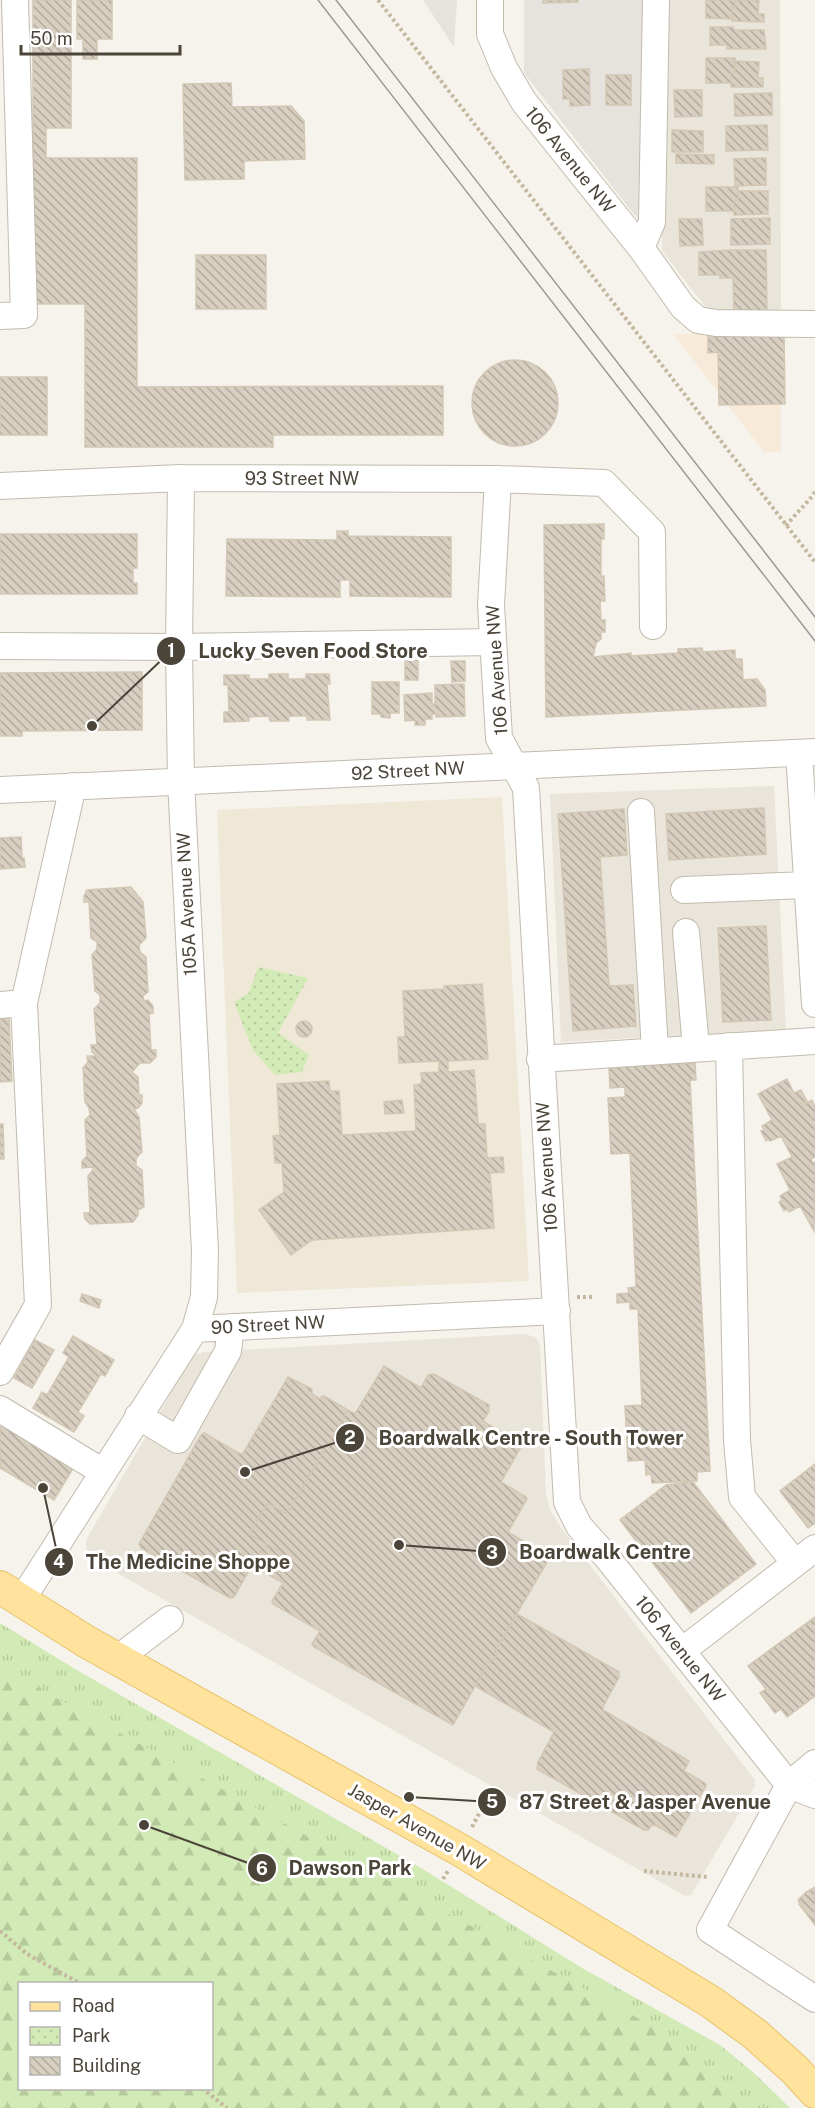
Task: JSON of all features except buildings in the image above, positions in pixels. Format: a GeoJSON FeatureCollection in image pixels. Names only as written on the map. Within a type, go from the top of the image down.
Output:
{"type":"FeatureCollection","features":[{"type":"Feature","properties":{"kind":"main road","name":"Jasper Avenue NW"},"geometry":{"type":"LineString","coordinates":[[10,1594],[117,1659],[455,1847],[702,1996],[755,2034],[795,2070],[815,2092]]}},
{"type":"Feature","properties":{"kind":"street"},"geometry":{"type":"LineString","coordinates":[[0,316],[24,315],[15,0]]}},
{"type":"Feature","properties":{"kind":"street","name":"106 Avenue NW"},"geometry":{"type":"LineString","coordinates":[[490,0],[490,34],[504,68],[524,102],[641,248],[683,307],[698,320],[716,323],[815,324]]}},
{"type":"Feature","properties":{"kind":"street"},"geometry":{"type":"LineString","coordinates":[[641,248],[652,222],[656,0]]}},
{"type":"Feature","properties":{"kind":"street","name":"93 Street NW"},"geometry":{"type":"LineString","coordinates":[[0,486],[181,478],[498,479],[604,483],[652,532],[653,626]]}},
{"type":"Feature","properties":{"kind":"street","name":"105A Avenue NW"},"geometry":{"type":"LineString","coordinates":[[181,478],[179,647],[181,781],[206,1251],[204,1297],[195,1329]]}},
{"type":"Feature","properties":{"kind":"street","name":"106 Avenue NW"},"geometry":{"type":"LineString","coordinates":[[498,479],[491,605],[499,738],[526,788],[540,1059],[567,1304],[567,1502],[579,1526],[789,1785]]}},
{"type":"Feature","properties":{"kind":"street"},"geometry":{"type":"LineString","coordinates":[[0,646],[179,647],[493,642]]}},
{"type":"Feature","properties":{"kind":"street"},"geometry":{"type":"LineString","coordinates":[[807,752],[806,885],[815,1004]]}},
{"type":"Feature","properties":{"kind":"street","name":"92 Street NW"},"geometry":{"type":"LineString","coordinates":[[0,790],[807,752]]}},
{"type":"Feature","properties":{"kind":"street"},"geometry":{"type":"LineString","coordinates":[[0,1372],[38,1305],[12,1004],[73,786]]}},
{"type":"Feature","properties":{"kind":"street"},"geometry":{"type":"LineString","coordinates":[[641,812],[655,1051]]}},
{"type":"Feature","properties":{"kind":"street"},"geometry":{"type":"LineString","coordinates":[[684,890],[806,885]]}},
{"type":"Feature","properties":{"kind":"street"},"geometry":{"type":"LineString","coordinates":[[686,932],[696,1048]]}},
{"type":"Feature","properties":{"kind":"street"},"geometry":{"type":"LineString","coordinates":[[540,1059],[815,1041]]}},
{"type":"Feature","properties":{"kind":"street"},"geometry":{"type":"LineString","coordinates":[[682,1651],[805,1555],[742,1497],[737,1440],[729,1046]]}},
{"type":"Feature","properties":{"kind":"street","name":"90 Street NW"},"geometry":{"type":"LineString","coordinates":[[10,1594],[103,1472],[195,1329],[567,1304]]}},
{"type":"Feature","properties":{"kind":"street"},"geometry":{"type":"LineString","coordinates":[[138,1416],[177,1440],[228,1351],[231,1327]]}},
{"type":"Feature","properties":{"kind":"street"},"geometry":{"type":"LineString","coordinates":[[0,1409],[103,1472]]}},
{"type":"Feature","properties":{"kind":"street"},"geometry":{"type":"LineString","coordinates":[[117,1659],[170,1619]]}},
{"type":"Feature","properties":{"kind":"street"},"geometry":{"type":"LineString","coordinates":[[815,1764],[789,1785],[710,1930],[815,1999]]}},
{"type":"Feature","properties":{"kind":"street"},"geometry":{"type":"LineString","coordinates":[[789,1785],[815,1795]]}},
{"type":"Feature","properties":{"kind":"path"},"geometry":{"type":"LineString","coordinates":[[378,0],[815,562]]}},
{"type":"Feature","properties":{"kind":"path"},"geometry":{"type":"LineString","coordinates":[[786,526],[795,514],[805,507],[815,492]]}},
{"type":"Feature","properties":{"kind":"path"},"geometry":{"type":"LineString","coordinates":[[567,1304],[592,1297]]}},
{"type":"Feature","properties":{"kind":"path"},"geometry":{"type":"LineString","coordinates":[[472,1827],[480,1812]]}},
{"type":"Feature","properties":{"kind":"path"},"geometry":{"type":"LineString","coordinates":[[443,1879],[448,1870]]}},
{"type":"Feature","properties":{"kind":"path"},"geometry":{"type":"LineString","coordinates":[[644,1871],[708,1877]]}},
{"type":"Feature","properties":{"kind":"path"},"geometry":{"type":"LineString","coordinates":[[0,1931],[27,1954],[79,1982]]}},
{"type":"Feature","properties":{"kind":"path"},"geometry":{"type":"LineString","coordinates":[[204,2090],[227,2108]]}},
{"type":"Feature","properties":{"kind":"shaded area"},"geometry":{"type":"Polygon","coordinates":[[[423,0],[457,0],[454,47],[423,0]]]}},
{"type":"Feature","properties":{"kind":"shaded area"},"geometry":{"type":"Polygon","coordinates":[[[524,0],[642,0],[643,226],[524,73],[524,0]]]}},
{"type":"Feature","properties":{"kind":"shaded area"},"geometry":{"type":"Polygon","coordinates":[[[661,0],[780,0],[781,314],[712,315],[662,251],[661,0]]]}},
{"type":"Feature","properties":{"kind":"shaded area"},"geometry":{"type":"Polygon","coordinates":[[[673,334],[781,334],[781,452],[764,452],[673,334]]]}},
{"type":"Feature","properties":{"kind":"shaded area"},"geometry":{"type":"Polygon","coordinates":[[[774,786],[786,1030],[561,1042],[550,794],[774,786]]]}},
{"type":"Feature","properties":{"kind":"shaded area"},"geometry":{"type":"Polygon","coordinates":[[[502,797],[529,1281],[237,1293],[217,810],[502,797]]]}},
{"type":"Feature","properties":{"kind":"shaded area"},"geometry":{"type":"Polygon","coordinates":[[[525,1334],[535,1337],[540,1344],[546,1494],[550,1510],[755,1780],[755,1786],[691,1895],[685,1896],[94,1560],[88,1553],[87,1538],[195,1355],[203,1352],[525,1334]]]}},
{"type":"Feature","properties":{"kind":"green space"},"geometry":{"type":"Polygon","coordinates":[[[258,967],[308,978],[278,1033],[309,1055],[302,1072],[275,1075],[253,1050],[234,1002],[249,993],[258,967]]]}},
{"type":"Feature","properties":{"kind":"green space"},"geometry":{"type":"Polygon","coordinates":[[[0,1623],[75,1669],[421,1868],[582,1968],[720,2045],[754,2073],[790,2108],[683,2108],[0,1701],[0,1623]]]}},
{"type":"Feature","properties":{"kind":"green space"},"geometry":{"type":"Polygon","coordinates":[[[0,1667],[672,2037],[756,2108],[0,2108],[0,1667]]]}},
{"type":"Feature","properties":{"kind":"tram line"},"geometry":{"type":"LineString","coordinates":[[318,0],[815,641]]}},
{"type":"Feature","properties":{"kind":"tram line"},"geometry":{"type":"LineString","coordinates":[[336,0],[815,617]]}},
{"type":"Feature","properties":{"kind":"place","name":"Lucky Seven Food Store"},"geometry":{"type":"Point","coordinates":[92,726]}},
{"type":"Feature","properties":{"kind":"place","name":"Boardwalk Centre - South Tower"},"geometry":{"type":"Point","coordinates":[245,1472]}},
{"type":"Feature","properties":{"kind":"place","name":"The Medicine Shoppe"},"geometry":{"type":"Point","coordinates":[43,1488]}},
{"type":"Feature","properties":{"kind":"place","name":"Boardwalk Centre"},"geometry":{"type":"Point","coordinates":[399,1545]}},
{"type":"Feature","properties":{"kind":"place","name":"87 Street & Jasper Avenue"},"geometry":{"type":"Point","coordinates":[409,1797]}},
{"type":"Feature","properties":{"kind":"place","name":"Dawson Park"},"geometry":{"type":"Point","coordinates":[144,1825]}}]}
